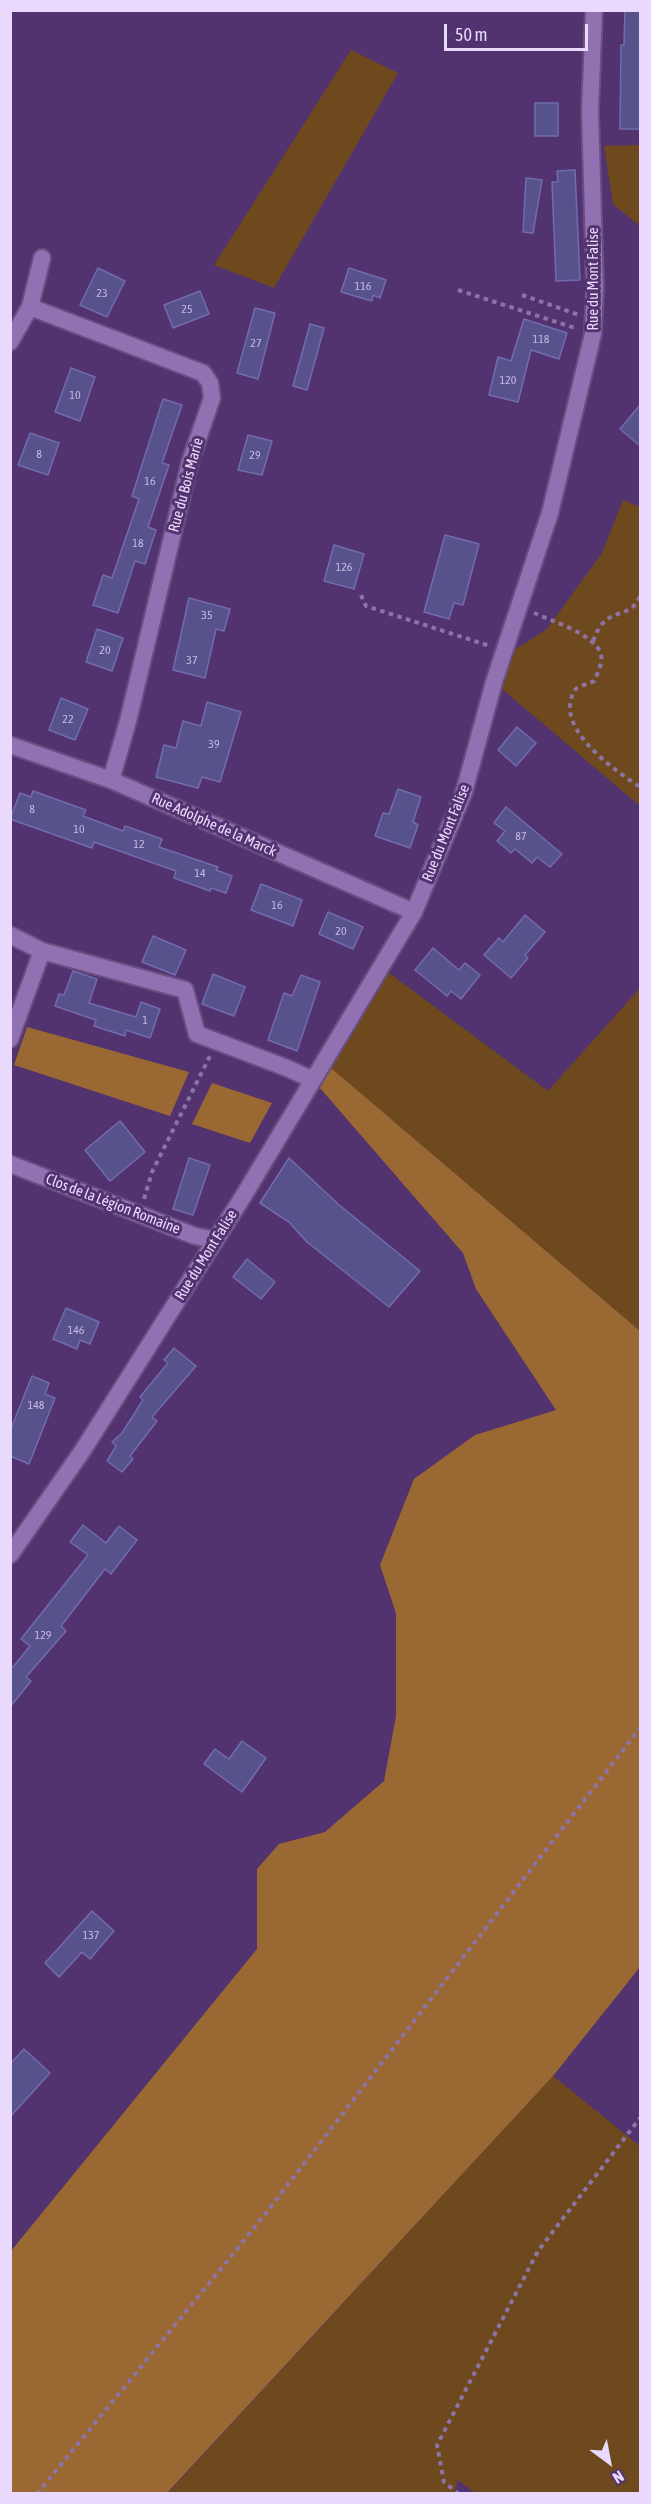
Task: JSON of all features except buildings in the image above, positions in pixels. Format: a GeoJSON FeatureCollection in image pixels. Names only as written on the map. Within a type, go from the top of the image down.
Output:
{"type":"FeatureCollection","features":[{"type":"Feature","properties":{"kind":"street","name":"Rue du Mont Falise"},"geometry":{"type":"LineString","coordinates":[[10,1555],[82,1450],[216,1240],[414,912],[464,792],[505,650],[550,513],[593,327],[595,287],[590,111],[594,10]]}},
{"type":"Feature","properties":{"kind":"street"},"geometry":{"type":"LineString","coordinates":[[10,342],[30,307],[42,258]]}},
{"type":"Feature","properties":{"kind":"street","name":"Rue du Bois Marie"},"geometry":{"type":"LineString","coordinates":[[30,307],[203,373],[210,382],[212,398],[190,462],[128,721],[111,780]]}},
{"type":"Feature","properties":{"kind":"street","name":"Rue Adolphe de la Marck"},"geometry":{"type":"LineString","coordinates":[[10,745],[111,780],[414,912]]}},
{"type":"Feature","properties":{"kind":"street"},"geometry":{"type":"LineString","coordinates":[[10,935],[42,951],[185,990],[197,1034],[313,1080]]}},
{"type":"Feature","properties":{"kind":"street"},"geometry":{"type":"LineString","coordinates":[[10,1039],[42,951]]}},
{"type":"Feature","properties":{"kind":"street","name":"Clos de la Légion Romaine"},"geometry":{"type":"LineString","coordinates":[[10,1164],[195,1236],[216,1240]]}},
{"type":"Feature","properties":{"kind":"path"},"geometry":{"type":"LineString","coordinates":[[458,290],[593,327]]}},
{"type":"Feature","properties":{"kind":"path"},"geometry":{"type":"LineString","coordinates":[[522,295],[593,327]]}},
{"type":"Feature","properties":{"kind":"path"},"geometry":{"type":"LineString","coordinates":[[360,595],[366,606],[505,650]]}},
{"type":"Feature","properties":{"kind":"path"},"geometry":{"type":"LineString","coordinates":[[593,641],[602,624],[610,617],[634,607],[640,596]]}},
{"type":"Feature","properties":{"kind":"path"},"geometry":{"type":"LineString","coordinates":[[519,606],[593,641],[601,655],[599,670],[594,681],[577,689],[571,697],[570,710],[574,724],[586,743],[605,761],[640,787]]}},
{"type":"Feature","properties":{"kind":"path"},"geometry":{"type":"LineString","coordinates":[[139,1214],[152,1172],[202,1075],[216,1041]]}},
{"type":"Feature","properties":{"kind":"path"},"geometry":{"type":"LineString","coordinates":[[37,2493],[259,2222],[640,1728]]}},
{"type":"Feature","properties":{"kind":"path"},"geometry":{"type":"LineString","coordinates":[[459,2493],[444,2482],[437,2445],[537,2251],[640,2118]]}},
{"type":"Feature","properties":{"kind":"shaded area"},"geometry":{"type":"Polygon","coordinates":[[[351,50],[398,73],[274,288],[214,265],[351,50]]]}},
{"type":"Feature","properties":{"kind":"shaded area"},"geometry":{"type":"Polygon","coordinates":[[[640,145],[640,226],[613,204],[604,146],[640,145]]]}},
{"type":"Feature","properties":{"kind":"shaded area"},"geometry":{"type":"Polygon","coordinates":[[[623,500],[640,507],[640,806],[494,682],[513,651],[547,629],[602,553],[623,500]]]}},
{"type":"Feature","properties":{"kind":"shaded area"},"geometry":{"type":"Polygon","coordinates":[[[381,967],[548,1091],[640,988],[640,1331],[324,1062],[381,967]]]}},
{"type":"Feature","properties":{"kind":"shaded area"},"geometry":{"type":"Polygon","coordinates":[[[27,1027],[189,1072],[170,1116],[14,1065],[27,1027]]]}},
{"type":"Feature","properties":{"kind":"shaded area"},"geometry":{"type":"Polygon","coordinates":[[[324,1062],[640,1331],[640,1967],[553,2076],[167,2493],[11,2494],[11,2251],[257,1949],[257,1869],[279,1844],[325,1832],[384,1781],[396,1716],[396,1613],[380,1565],[414,1479],[475,1435],[556,1410],[476,1289],[463,1253],[313,1080],[324,1062]]]}},
{"type":"Feature","properties":{"kind":"shaded area"},"geometry":{"type":"Polygon","coordinates":[[[212,1083],[272,1103],[250,1143],[192,1124],[212,1083]]]}},
{"type":"Feature","properties":{"kind":"shaded area"},"geometry":{"type":"Polygon","coordinates":[[[553,2076],[640,2146],[640,2493],[475,2493],[458,2480],[454,2494],[167,2494],[553,2076]]]}}]}
